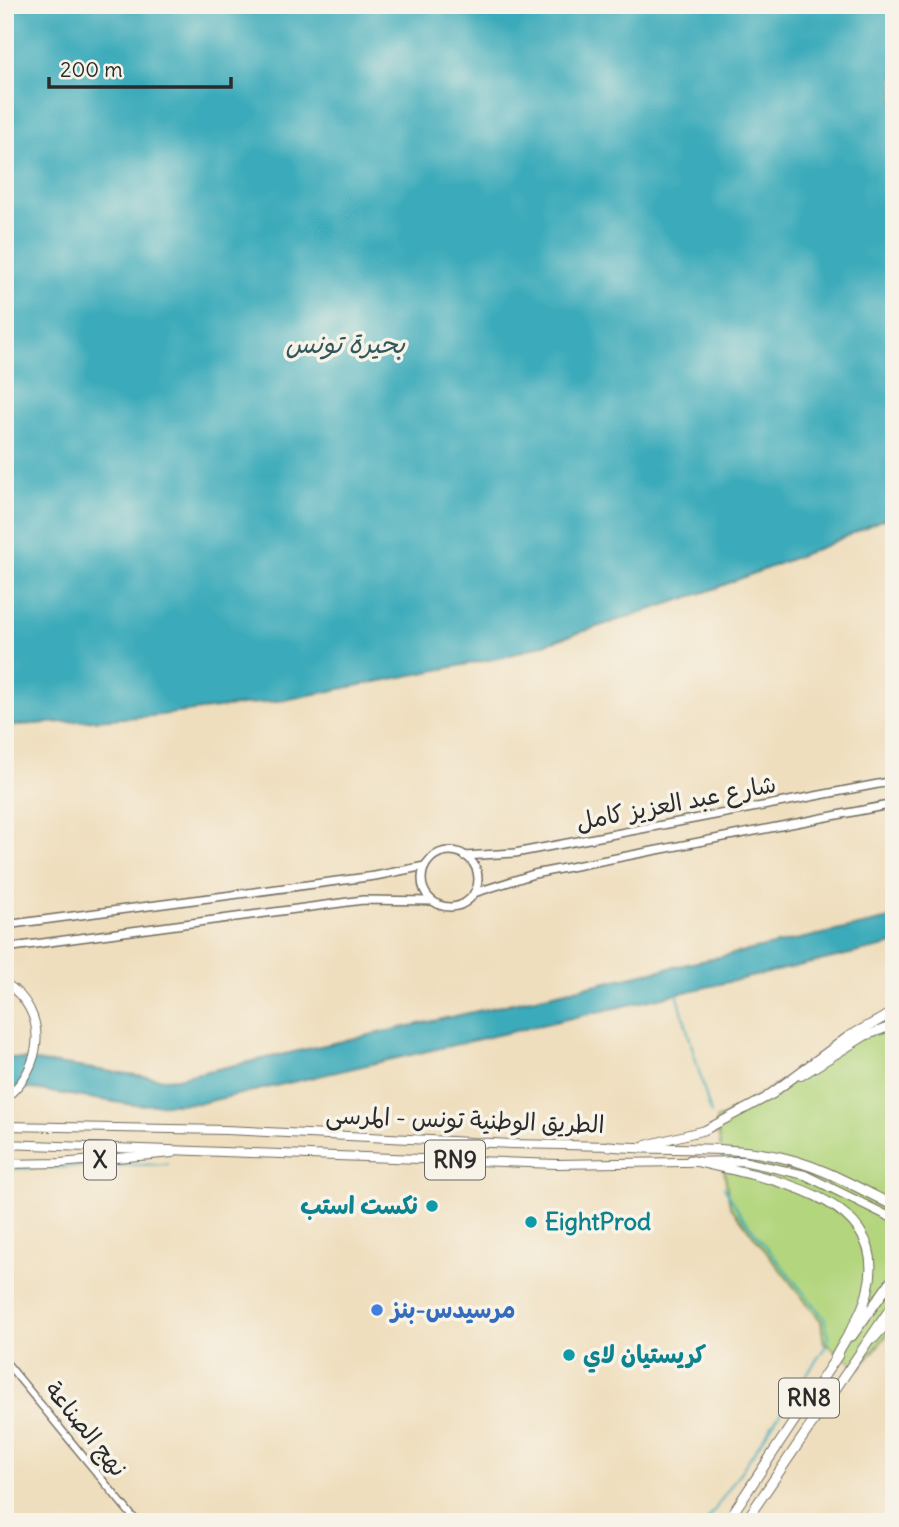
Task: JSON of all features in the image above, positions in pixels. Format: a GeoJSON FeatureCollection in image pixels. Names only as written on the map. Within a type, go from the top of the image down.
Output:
{"type":"FeatureCollection","features":[{"type":"Feature","properties":{"kind":"highway"},"geometry":{"type":"LineString","coordinates":[[5,983],[21,995],[31,1010],[38,1041],[31,1069],[16,1090],[6,1098]]}},
{"type":"Feature","properties":{"kind":"highway"},"geometry":{"type":"LineString","coordinates":[[768,1096],[848,1037],[894,1012]]}},
{"type":"Feature","properties":{"kind":"highway","name":"الطريق الوطنية تونس - المرسى"},"geometry":{"type":"LineString","coordinates":[[5,1126],[226,1130],[512,1144],[654,1144],[705,1130],[768,1096],[865,1036],[894,1025]]}},
{"type":"Feature","properties":{"kind":"highway","name":"الطريق الوطنية تونس - المرسى"},"geometry":{"type":"LineString","coordinates":[[5,1144],[557,1164],[743,1161],[805,1175],[894,1219]]}},
{"type":"Feature","properties":{"kind":"highway","name":"RN9"},"geometry":{"type":"LineString","coordinates":[[609,1146],[652,1150],[727,1149],[769,1154],[837,1175],[894,1206]]}},
{"type":"Feature","properties":{"kind":"highway","name":"X"},"geometry":{"type":"LineString","coordinates":[[5,1164],[60,1163],[195,1150]]}},
{"type":"Feature","properties":{"kind":"highway","name":"RN9"},"geometry":{"type":"LineString","coordinates":[[690,1160],[799,1186],[837,1208],[861,1234],[870,1260],[868,1292],[835,1359]]}},
{"type":"Feature","properties":{"kind":"highway","name":"RN8"},"geometry":{"type":"LineString","coordinates":[[727,1522],[835,1359],[894,1277]]}},
{"type":"Feature","properties":{"kind":"highway","name":"RN8"},"geometry":{"type":"LineString","coordinates":[[745,1522],[894,1303]]}},
{"type":"Feature","properties":{"kind":"highway"},"geometry":{"type":"LineString","coordinates":[[850,1365],[894,1315]]}},
{"type":"Feature","properties":{"kind":"main road","name":"شارع عبد العزيز كامل"},"geometry":{"type":"LineString","coordinates":[[5,925],[374,876],[425,866],[438,854],[456,852],[464,856],[515,853],[894,781]]}},
{"type":"Feature","properties":{"kind":"main road","name":"شارع عبد العزيز كامل"},"geometry":{"type":"LineString","coordinates":[[5,948],[363,900],[432,901],[455,907],[474,893],[534,874],[894,804]]}},
{"type":"Feature","properties":{"kind":"main road"},"geometry":{"type":"LineString","coordinates":[[464,856],[475,868],[477,885],[474,893]]}},
{"type":"Feature","properties":{"kind":"main road"},"geometry":{"type":"LineString","coordinates":[[425,866],[422,885],[432,901]]}},
{"type":"Feature","properties":{"kind":"street","name":"نهج الصناعة"},"geometry":{"type":"LineString","coordinates":[[5,1361],[137,1522]]}},
{"type":"Feature","properties":{"kind":"green space"},"geometry":{"type":"Polygon","coordinates":[[[894,1009],[894,1326],[860,1368],[824,1343],[821,1321],[730,1206],[716,1120],[766,1092],[894,1009]]]}},
{"type":"Feature","properties":{"kind":"water","name":"بحيرة تونس"},"geometry":{"type":"Polygon","coordinates":[[[5,5],[894,5],[894,514],[827,545],[711,590],[504,657],[284,700],[152,716],[5,726],[5,5]]]}},
{"type":"Feature","properties":{"kind":"water"},"geometry":{"type":"Polygon","coordinates":[[[894,918],[894,944],[201,1103],[134,1105],[5,1085],[5,1057],[165,1079],[177,1078],[894,918]]]}},
{"type":"Feature","properties":{"kind":"waterway"},"geometry":{"type":"LineString","coordinates":[[677,993],[711,1114]]}},
{"type":"Feature","properties":{"kind":"waterway"},"geometry":{"type":"LineString","coordinates":[[5,1169],[168,1164]]}},
{"type":"Feature","properties":{"kind":"waterway"},"geometry":{"type":"LineString","coordinates":[[707,1521],[826,1346],[829,1336],[824,1318],[741,1215],[724,1187]]}},
{"type":"Feature","properties":{"kind":"place","name":"نكست استب"},"geometry":{"type":"Point","coordinates":[432,1206]}},
{"type":"Feature","properties":{"kind":"place","name":"EightProd"},"geometry":{"type":"Point","coordinates":[531,1222]}},
{"type":"Feature","properties":{"kind":"place","name":"مرسيدس-بنز"},"geometry":{"type":"Point","coordinates":[377,1310]}},
{"type":"Feature","properties":{"kind":"place","name":"كريستيان لاي"},"geometry":{"type":"Point","coordinates":[569,1355]}}]}
